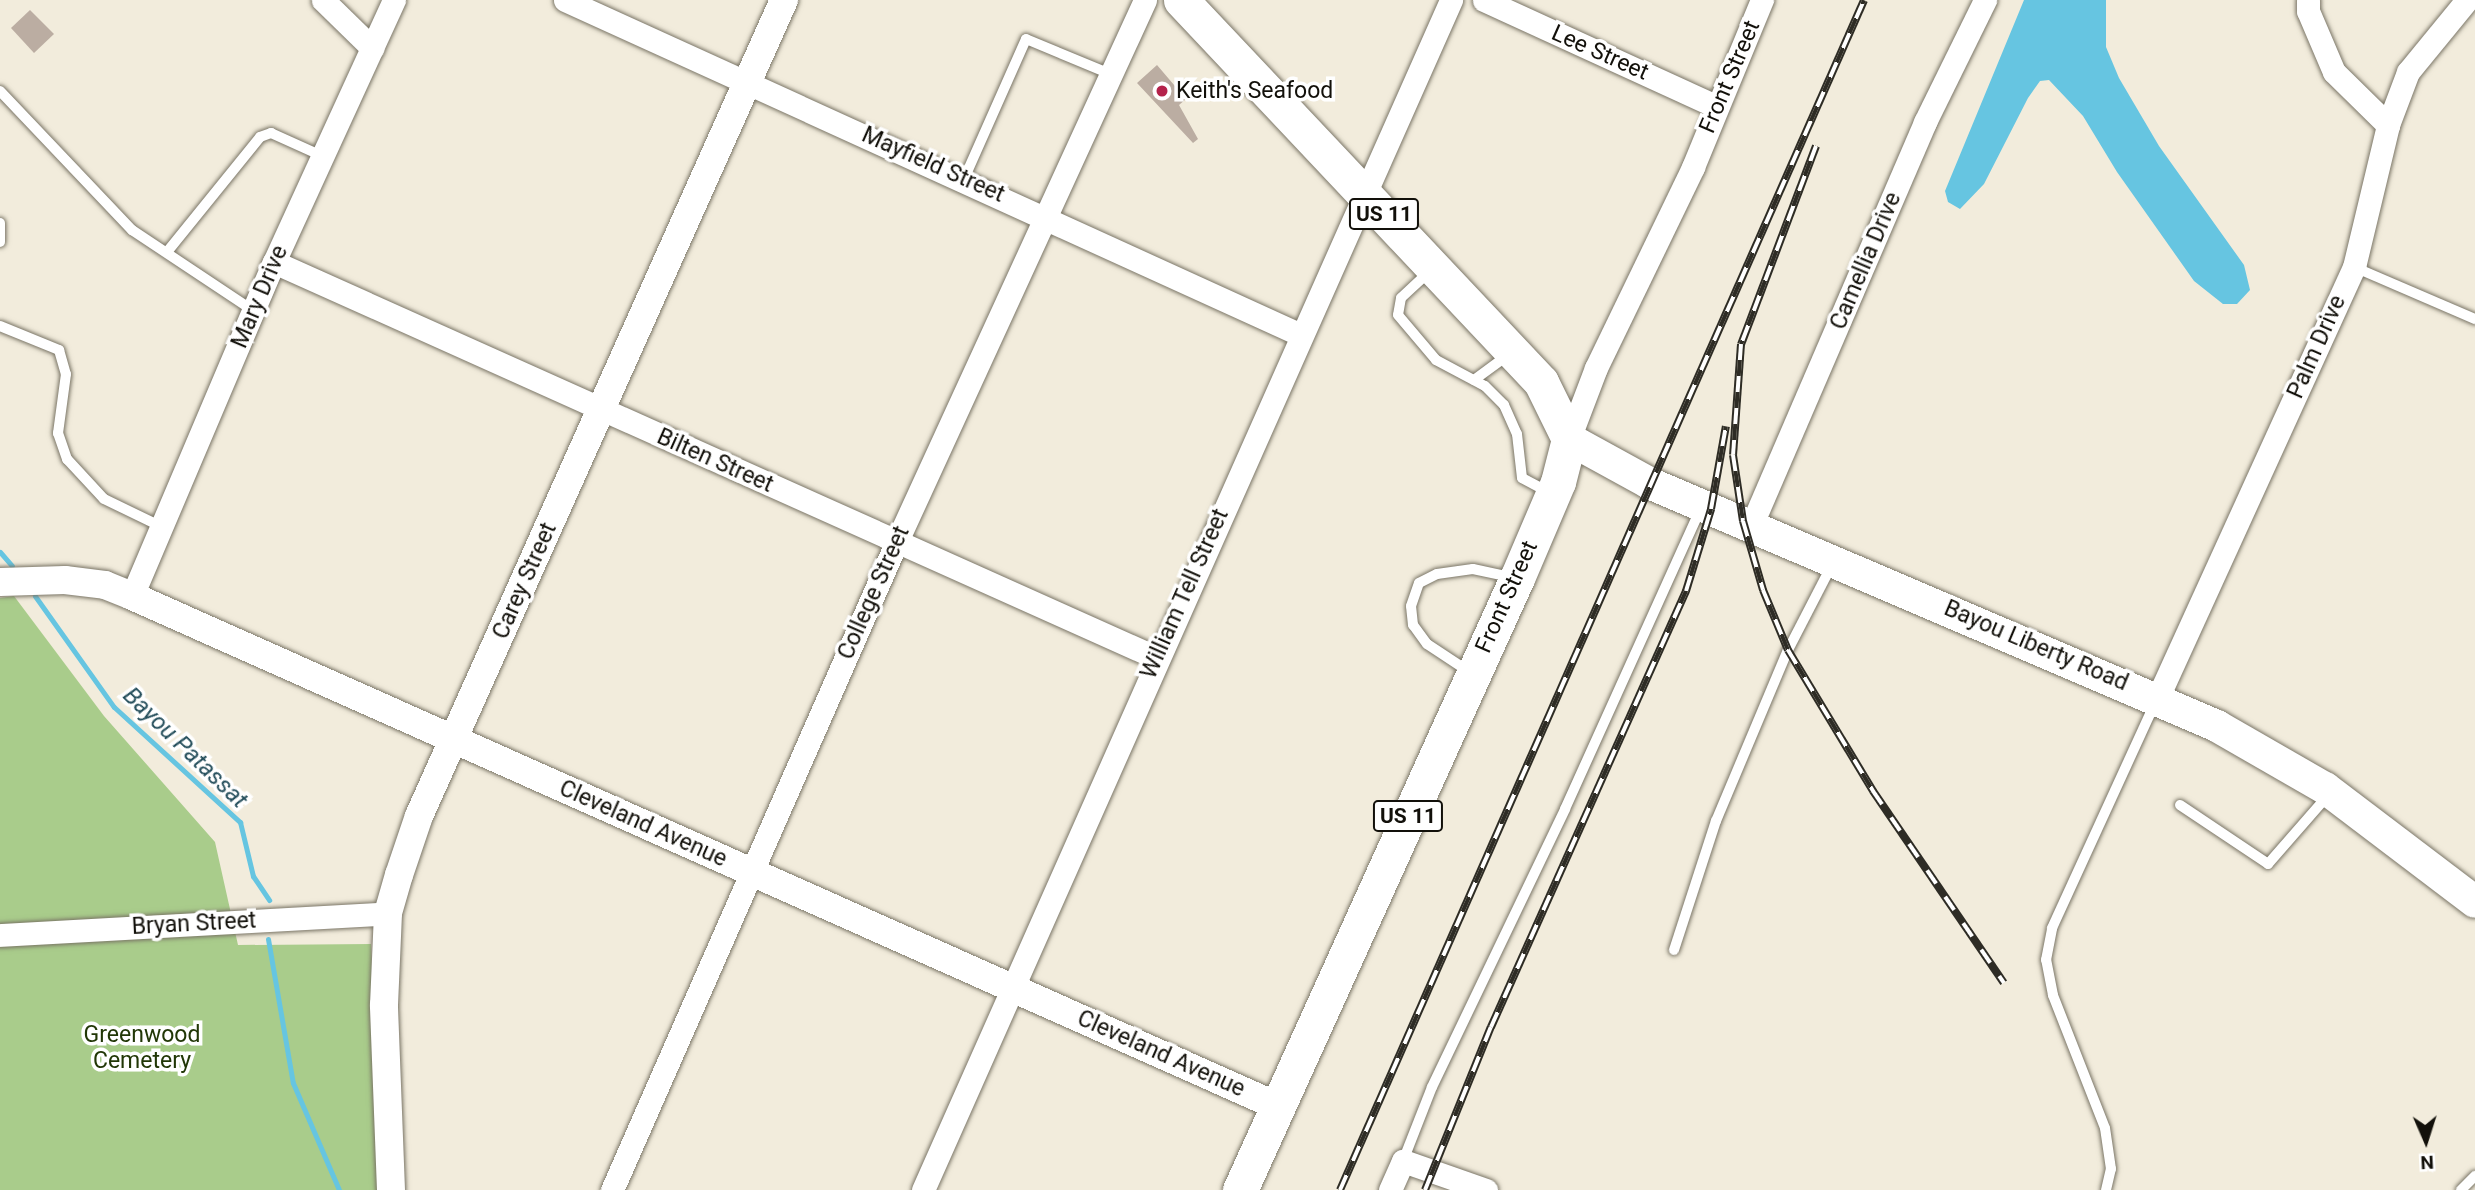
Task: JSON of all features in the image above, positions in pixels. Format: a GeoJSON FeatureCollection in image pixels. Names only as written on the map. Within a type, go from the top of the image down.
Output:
{"type":"FeatureCollection","features":[{"type":"Feature","properties":{"kind":"main road","name":"US 11"},"geometry":{"type":"LineString","coordinates":[[1181,0],[1541,382],[1569,439]]}},
{"type":"Feature","properties":{"kind":"main road","name":"Bayou Liberty Road"},"geometry":{"type":"LineString","coordinates":[[1569,439],[1649,483],[1752,524],[2158,697],[2331,792],[2475,902]]}},
{"type":"Feature","properties":{"kind":"main road","name":"Front Street"},"geometry":{"type":"LineString","coordinates":[[1240,1190],[1517,578],[1552,495],[1569,439]]}},
{"type":"Feature","properties":{"kind":"street"},"geometry":{"type":"LineString","coordinates":[[323,0],[372,48]]}},
{"type":"Feature","properties":{"kind":"street","name":"Mary Drive"},"geometry":{"type":"LineString","coordinates":[[132,596],[274,262],[394,0]]}},
{"type":"Feature","properties":{"kind":"street","name":"Mayfield Street"},"geometry":{"type":"LineString","coordinates":[[565,0],[1045,215],[1299,334]]}},
{"type":"Feature","properties":{"kind":"street","name":"Carey Street"},"geometry":{"type":"LineString","coordinates":[[391,1190],[384,1005],[388,913],[419,816],[783,0]]}},
{"type":"Feature","properties":{"kind":"street","name":"College Street"},"geometry":{"type":"LineString","coordinates":[[612,1190],[897,541],[1145,0]]}},
{"type":"Feature","properties":{"kind":"street","name":"William Tell Street"},"geometry":{"type":"LineString","coordinates":[[923,1190],[1299,334],[1367,196],[1451,0]]}},
{"type":"Feature","properties":{"kind":"street","name":"Lee Street"},"geometry":{"type":"LineString","coordinates":[[1484,0],[1716,106]]}},
{"type":"Feature","properties":{"kind":"street","name":"Front Street"},"geometry":{"type":"LineString","coordinates":[[1569,439],[1596,368],[1693,167],[1762,0]]}},
{"type":"Feature","properties":{"kind":"street","name":"Camellia Drive"},"geometry":{"type":"LineString","coordinates":[[1752,524],[1925,122],[1985,0]]}},
{"type":"Feature","properties":{"kind":"street"},"geometry":{"type":"LineString","coordinates":[[2308,0],[2308,11],[2334,72],[2388,125]]}},
{"type":"Feature","properties":{"kind":"street","name":"Palm Drive"},"geometry":{"type":"LineString","coordinates":[[2158,697],[2354,267],[2388,125],[2408,72],[2467,0]]}},
{"type":"Feature","properties":{"kind":"street","name":"Bilten Street"},"geometry":{"type":"LineString","coordinates":[[274,262],[1157,658]]}},
{"type":"Feature","properties":{"kind":"street","name":"Cleveland Avenue"},"geometry":{"type":"LineString","coordinates":[[0,582],[65,580],[104,585],[132,596],[1278,1105]]}},
{"type":"Feature","properties":{"kind":"street","name":"Bryan Street"},"geometry":{"type":"LineString","coordinates":[[0,935],[388,913]]}},
{"type":"Feature","properties":{"kind":"street"},"geometry":{"type":"LineString","coordinates":[[1390,1190],[1403,1161],[1486,1190]]}},
{"type":"Feature","properties":{"kind":"lane"},"geometry":{"type":"LineString","coordinates":[[964,179],[1026,39],[1110,74]]}},
{"type":"Feature","properties":{"kind":"lane"},"geometry":{"type":"LineString","coordinates":[[0,91],[132,230],[254,311]]}},
{"type":"Feature","properties":{"kind":"lane"},"geometry":{"type":"LineString","coordinates":[[167,252],[260,137],[271,133],[322,156]]}},
{"type":"Feature","properties":{"kind":"lane"},"geometry":{"type":"LineString","coordinates":[[0,223],[0,242]]}},
{"type":"Feature","properties":{"kind":"lane"},"geometry":{"type":"LineString","coordinates":[[1434,267],[1401,298],[1398,315],[1436,360],[1474,380],[1504,405],[1512,419],[1524,481],[1552,495]]}},
{"type":"Feature","properties":{"kind":"lane"},"geometry":{"type":"LineString","coordinates":[[2354,267],[2475,319]]}},
{"type":"Feature","properties":{"kind":"lane"},"geometry":{"type":"LineString","coordinates":[[0,326],[59,350],[66,374],[58,433],[67,459],[104,499],[162,527]]}},
{"type":"Feature","properties":{"kind":"lane"},"geometry":{"type":"LineString","coordinates":[[1474,380],[1513,351]]}},
{"type":"Feature","properties":{"kind":"lane"},"geometry":{"type":"LineString","coordinates":[[1403,1161],[1432,1087],[1565,809],[1703,504]]}},
{"type":"Feature","properties":{"kind":"lane"},"geometry":{"type":"LineString","coordinates":[[1674,950],[1716,821],[1788,650],[1834,561]]}},
{"type":"Feature","properties":{"kind":"lane"},"geometry":{"type":"LineString","coordinates":[[1473,674],[1427,643],[1413,625],[1411,606],[1419,583],[1437,574],[1474,569],[1517,578]]}},
{"type":"Feature","properties":{"kind":"lane"},"geometry":{"type":"LineString","coordinates":[[2106,1190],[2111,1169],[2105,1128],[2053,995],[2046,960],[2052,928],[2158,697]]}},
{"type":"Feature","properties":{"kind":"lane"},"geometry":{"type":"LineString","coordinates":[[2180,805],[2268,864],[2331,792]]}},
{"type":"Feature","properties":{"kind":"lane"},"geometry":{"type":"LineString","coordinates":[[2461,1190],[2475,1176]]}},
{"type":"Feature","properties":{"kind":"green space","name":"Greenwood Cemetery"},"geometry":{"type":"Polygon","coordinates":[[[14,596],[104,716],[215,842],[238,945],[371,944],[381,1190],[0,1190],[0,598],[14,596]]]}},
{"type":"Feature","properties":{"kind":"water"},"geometry":{"type":"Polygon","coordinates":[[[2024,0],[2106,0],[2106,47],[2119,78],[2159,146],[2244,265],[2250,290],[2237,304],[2223,304],[2194,281],[2117,172],[2083,116],[2049,80],[2040,81],[2028,98],[1984,184],[1960,209],[1948,202],[1945,191],[2024,0]]]}},
{"type":"Feature","properties":{"kind":"building"},"geometry":{"type":"Polygon","coordinates":[[[30,10],[54,34],[34,53],[11,28],[30,10]]]}},
{"type":"Feature","properties":{"kind":"building","name":"Keith's Seafood"},"geometry":{"type":"Polygon","coordinates":[[[1157,65],[1186,99],[1179,105],[1198,139],[1193,143],[1137,83],[1157,65]]]}},
{"type":"Feature","properties":{"kind":"waterway","name":"Bayou Patassat"},"geometry":{"type":"LineString","coordinates":[[0,552],[12,566]]}},
{"type":"Feature","properties":{"kind":"waterway","name":"Bayou Patassat"},"geometry":{"type":"LineString","coordinates":[[35,596],[114,707],[240,822],[253,876],[269,900]]}},
{"type":"Feature","properties":{"kind":"waterway","name":"Bayou Patassat"},"geometry":{"type":"LineString","coordinates":[[268,939],[293,1083],[339,1190]]}},
{"type":"Feature","properties":{"kind":"railway"},"geometry":{"type":"LineString","coordinates":[[1340,1190],[1864,0]]}},
{"type":"Feature","properties":{"kind":"railway"},"geometry":{"type":"LineString","coordinates":[[1816,146],[1741,344],[1733,455],[1743,521],[1763,590],[1788,650],[1873,791],[2004,983]]}},
{"type":"Feature","properties":{"kind":"railway"},"geometry":{"type":"LineString","coordinates":[[1425,1190],[1491,1027],[1686,591],[1711,509],[1726,426]]}},
{"type":"Feature","properties":{"kind":"place","name":"Keith's Seafood"},"geometry":{"type":"Point","coordinates":[1162,91]}}]}
